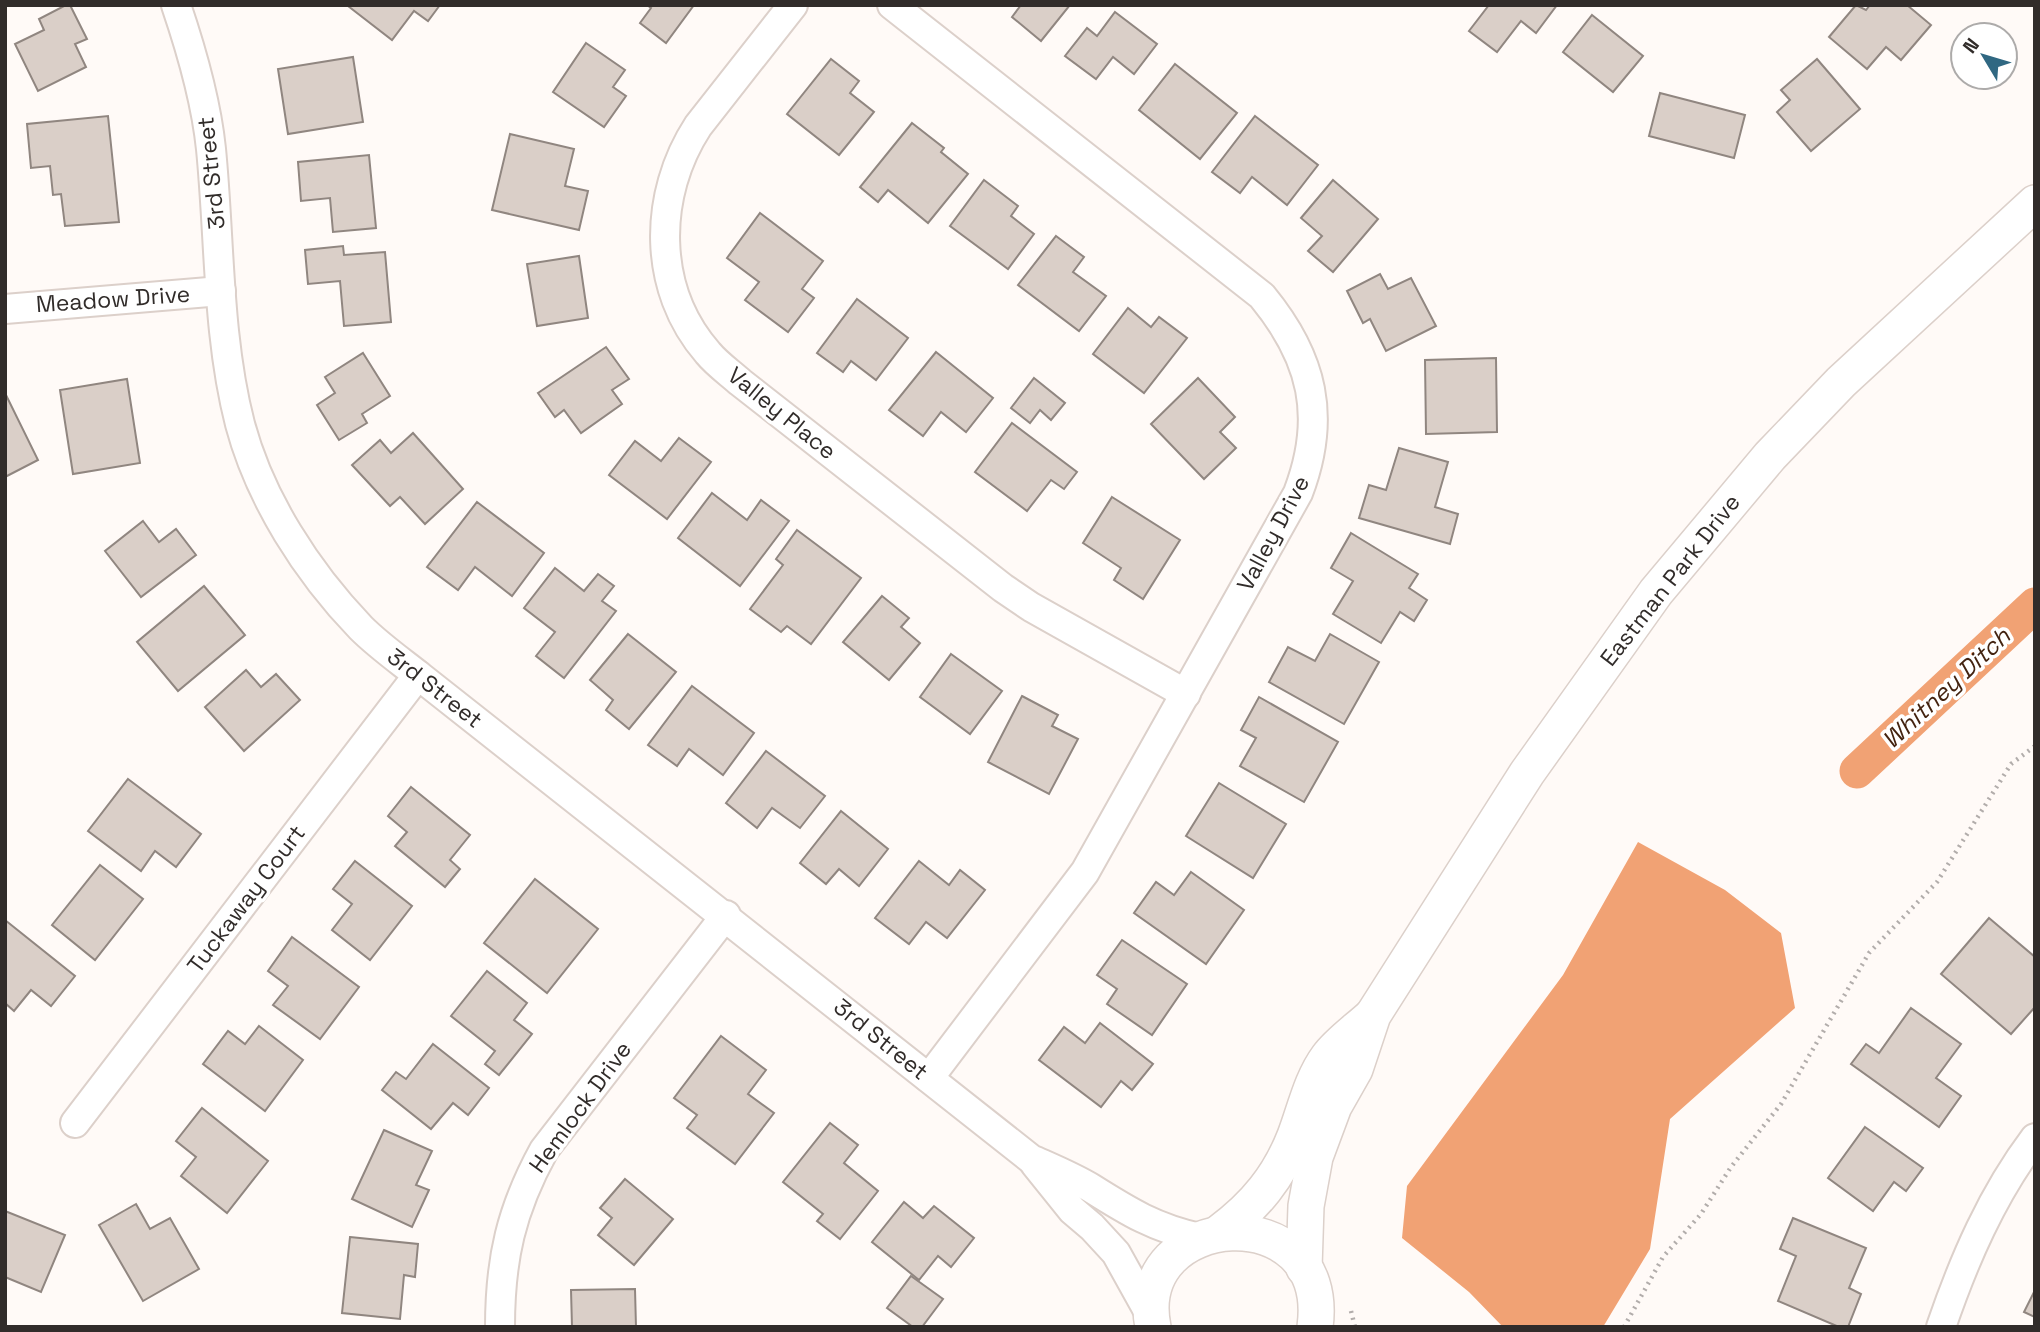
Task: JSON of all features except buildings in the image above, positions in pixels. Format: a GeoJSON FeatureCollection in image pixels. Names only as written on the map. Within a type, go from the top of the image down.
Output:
{"type":"FeatureCollection","features":[{"type":"Feature","properties":{"kind":"street","name":"3rd Street"},"geometry":{"type":"LineString","coordinates":[[176,5],[196,67],[206,116],[229,371],[240,425],[267,495],[293,540],[330,590],[362,629],[418,675],[726,915],[1031,1159],[1072,1210],[1093,1227],[1116,1253],[1152,1322]]}},
{"type":"Feature","properties":{"kind":"street","name":"Valley Place"},"geometry":{"type":"LineString","coordinates":[[793,5],[698,126],[687,143],[671,188],[664,253],[673,290],[685,319],[708,353],[740,382],[1003,588],[1031,607],[1186,694]]}},
{"type":"Feature","properties":{"kind":"street","name":"Valley Drive"},"geometry":{"type":"LineString","coordinates":[[892,5],[1262,296],[1279,317],[1303,362],[1314,401],[1313,440],[1307,470],[1298,493],[1186,694],[1073,890],[929,1078]]}},
{"type":"Feature","properties":{"kind":"street","name":"Eastman Park Drive"},"geometry":{"type":"LineString","coordinates":[[1304,1268],[1306,1206],[1315,1157],[1334,1106],[1355,1069],[1373,1015],[1527,773],[1648,602],[1770,456],[1840,382],[2035,203]]}},
{"type":"Feature","properties":{"kind":"street","name":"Meadow Drive"},"geometry":{"type":"LineString","coordinates":[[5,309],[221,291]]}},
{"type":"Feature","properties":{"kind":"street","name":"Tuckaway Court"},"geometry":{"type":"LineString","coordinates":[[75,1123],[418,675]]}},
{"type":"Feature","properties":{"kind":"street","name":"Hemlock Drive"},"geometry":{"type":"LineString","coordinates":[[500,1327],[503,1258],[527,1180],[544,1150],[726,915]]}},
{"type":"Feature","properties":{"kind":"street","name":"Eastman Park Drive"},"geometry":{"type":"LineString","coordinates":[[1152,1322],[1154,1292],[1164,1270],[1179,1251],[1245,1214],[1269,1187],[1286,1158],[1309,1094],[1328,1056],[1373,1015]]}},
{"type":"Feature","properties":{"kind":"street"},"geometry":{"type":"LineString","coordinates":[[1941,1327],[1961,1269],[1989,1210],[2035,1138]]}},
{"type":"Feature","properties":{"kind":"street","name":"3rd Street"},"geometry":{"type":"LineString","coordinates":[[1031,1159],[1090,1187],[1139,1219],[1169,1231],[1210,1235]]}},
{"type":"Feature","properties":{"kind":"street"},"geometry":{"type":"LineString","coordinates":[[1210,1235],[1241,1231],[1265,1236],[1287,1250],[1304,1268],[1313,1289],[1318,1322]]}},
{"type":"Feature","properties":{"kind":"path"},"geometry":{"type":"LineString","coordinates":[[1624,1327],[1662,1257],[1701,1214],[1731,1167],[1781,1104],[1869,953],[1937,882],[2011,764],[2035,746]]}},
{"type":"Feature","properties":{"kind":"shaded area"},"geometry":{"type":"Polygon","coordinates":[[[1638,842],[1725,890],[1781,933],[1795,1008],[1670,1119],[1650,1249],[1603,1327],[1503,1327],[1469,1292],[1402,1238],[1407,1186],[1563,975],[1638,842]]]}},
{"type":"Feature","properties":{"kind":"waterway","name":"Whitney Ditch"},"geometry":{"type":"LineString","coordinates":[[1857,771],[2035,605]]}}]}
